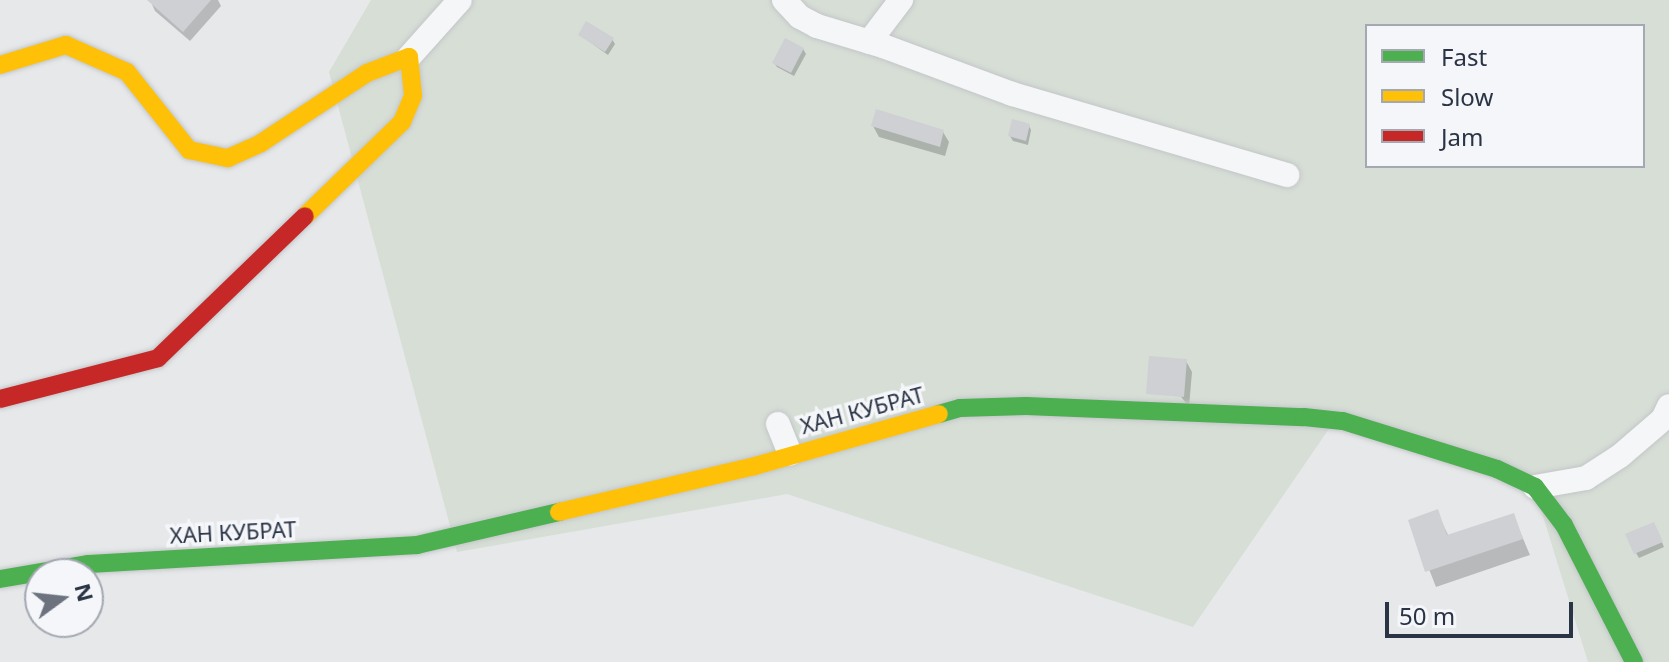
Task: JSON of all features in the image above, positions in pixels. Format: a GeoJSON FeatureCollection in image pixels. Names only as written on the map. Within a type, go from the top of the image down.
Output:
{"type":"FeatureCollection","features":[{"type":"Feature","properties":{"kind":"street"},"geometry":{"type":"LineString","coordinates":[[0,65],[27,54],[66,45],[127,72],[189,150],[228,158],[261,143],[367,73],[409,57],[460,0]]}},
{"type":"Feature","properties":{"kind":"street"},"geometry":{"type":"LineString","coordinates":[[784,0],[800,17],[817,26],[1012,94],[1287,175]]}},
{"type":"Feature","properties":{"kind":"street"},"geometry":{"type":"LineString","coordinates":[[869,42],[901,0]]}},
{"type":"Feature","properties":{"kind":"street"},"geometry":{"type":"LineString","coordinates":[[0,399],[158,358],[402,122],[413,96],[409,57]]}},
{"type":"Feature","properties":{"kind":"street","name":"ХАН КУБРАТ"},"geometry":{"type":"LineString","coordinates":[[0,579],[89,564],[417,545],[755,466],[960,408],[1026,406],[1273,416],[1343,421],[1497,469],[1535,487],[1564,525],[1634,662]]}},
{"type":"Feature","properties":{"kind":"street"},"geometry":{"type":"LineString","coordinates":[[1535,487],[1586,478],[1620,456],[1663,419],[1669,406]]}},
{"type":"Feature","properties":{"kind":"street"},"geometry":{"type":"LineString","coordinates":[[778,424],[790,454]]}},
{"type":"Feature","properties":{"kind":"shaded area"},"geometry":{"type":"Polygon","coordinates":[[[371,0],[1669,0],[1669,662],[1588,662],[1534,487],[1335,420],[1193,627],[787,494],[457,552],[329,72],[371,0]]]}},
{"type":"Feature","properties":{"kind":"building"},"geometry":{"type":"Polygon","coordinates":[[[147,0],[211,0],[183,32],[147,0]]]}},
{"type":"Feature","properties":{"kind":"building"},"geometry":{"type":"Polygon","coordinates":[[[586,21],[614,38],[605,52],[578,35],[586,21]]]}},
{"type":"Feature","properties":{"kind":"building"},"geometry":{"type":"Polygon","coordinates":[[[785,38],[804,48],[791,73],[772,63],[785,38]]]}},
{"type":"Feature","properties":{"kind":"building"},"geometry":{"type":"Polygon","coordinates":[[[876,109],[944,130],[940,147],[871,126],[876,109]]]}},
{"type":"Feature","properties":{"kind":"building"},"geometry":{"type":"Polygon","coordinates":[[[1012,119],[1030,124],[1026,141],[1008,136],[1012,119]]]}},
{"type":"Feature","properties":{"kind":"building"},"geometry":{"type":"Polygon","coordinates":[[[1149,356],[1187,359],[1184,397],[1146,394],[1149,356]]]}},
{"type":"Feature","properties":{"kind":"building"},"geometry":{"type":"Polygon","coordinates":[[[1438,509],[1447,535],[1514,513],[1523,539],[1425,572],[1408,520],[1438,509]]]}},
{"type":"Feature","properties":{"kind":"building"},"geometry":{"type":"Polygon","coordinates":[[[1654,522],[1663,542],[1634,554],[1625,534],[1654,522]]]}},
{"type":"Feature","properties":{"kind":"traffic: fast"},"geometry":{"type":"LineString","coordinates":[[939,414],[960,408],[1026,406],[1304,417],[1343,421],[1497,469],[1535,487],[1564,525],[1634,662]]}},
{"type":"Feature","properties":{"kind":"traffic: fast"},"geometry":{"type":"LineString","coordinates":[[0,579],[89,564],[417,545],[559,512]]}},
{"type":"Feature","properties":{"kind":"traffic: slow"},"geometry":{"type":"LineString","coordinates":[[0,65],[66,45],[127,72],[189,150],[228,158],[261,143],[367,73],[409,57],[413,96],[402,122],[305,216]]}},
{"type":"Feature","properties":{"kind":"traffic: slow"},"geometry":{"type":"LineString","coordinates":[[559,512],[755,466],[939,414]]}},
{"type":"Feature","properties":{"kind":"traffic: jam"},"geometry":{"type":"LineString","coordinates":[[0,399],[158,358],[305,216]]}}]}
